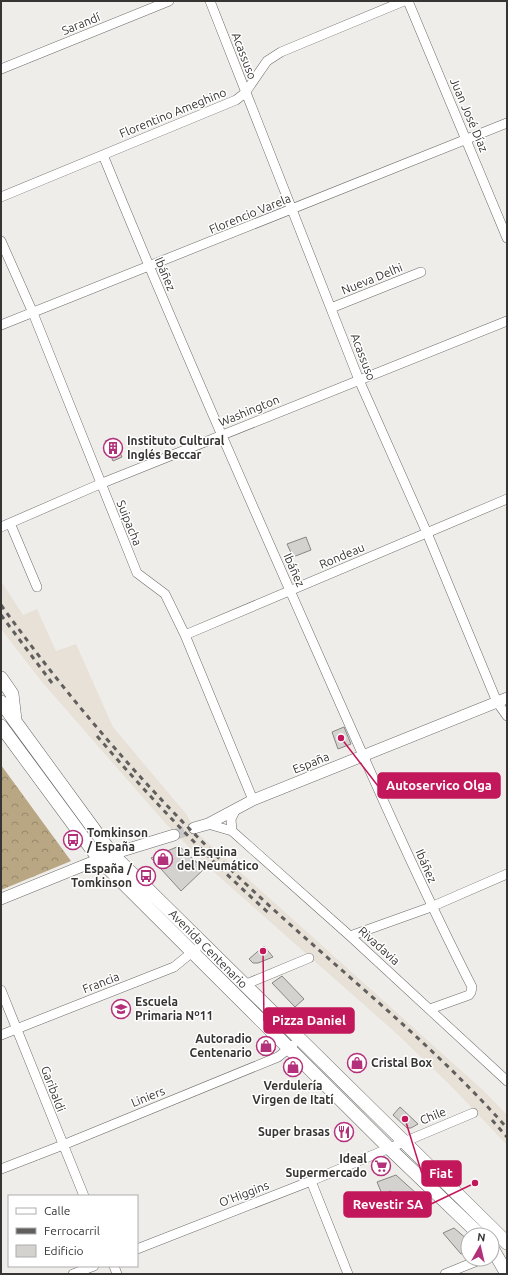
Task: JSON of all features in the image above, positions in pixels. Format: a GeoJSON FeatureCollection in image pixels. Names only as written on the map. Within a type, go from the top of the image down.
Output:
{"type":"FeatureCollection","features":[{"type":"Feature","properties":{"kind":"main road"},"geometry":{"type":"LineString","coordinates":[[1,678],[12,694],[16,722]]}},
{"type":"Feature","properties":{"kind":"main road","name":"Avenida Centenario"},"geometry":{"type":"LineString","coordinates":[[1,702],[112,854],[507,1243]]}},
{"type":"Feature","properties":{"kind":"main road","name":"Avenida Centenario"},"geometry":{"type":"LineString","coordinates":[[1,726],[99,860],[388,1147],[472,1227]]}},
{"type":"Feature","properties":{"kind":"main road"},"geometry":{"type":"LineString","coordinates":[[500,1258],[507,1274]]}},
{"type":"Feature","properties":{"kind":"street","name":"Sarandí"},"geometry":{"type":"LineString","coordinates":[[1,69],[169,1]]}},
{"type":"Feature","properties":{"kind":"street","name":"Acassuso"},"geometry":{"type":"LineString","coordinates":[[210,1],[359,380],[502,700],[507,716]]}},
{"type":"Feature","properties":{"kind":"street","name":"Florentino Ameghino"},"geometry":{"type":"LineString","coordinates":[[1,197],[236,100],[245,93],[267,61],[281,52],[404,1]]}},
{"type":"Feature","properties":{"kind":"street","name":"Juan José Díaz"},"geometry":{"type":"LineString","coordinates":[[408,1],[507,238]]}},
{"type":"Feature","properties":{"kind":"street","name":"Florencio Varela"},"geometry":{"type":"LineString","coordinates":[[1,325],[507,123]]}},
{"type":"Feature","properties":{"kind":"street","name":"Ibáñez"},"geometry":{"type":"LineString","coordinates":[[103,155],[148,267],[290,591],[431,906],[472,987],[471,992],[468,995],[430,1009]]}},
{"type":"Feature","properties":{"kind":"street","name":"Suipacha"},"geometry":{"type":"LineString","coordinates":[[1,242],[32,313],[137,573],[165,594],[185,635],[253,800]]}},
{"type":"Feature","properties":{"kind":"street","name":"Nueva Delhi"},"geometry":{"type":"LineString","coordinates":[[331,308],[421,272]]}},
{"type":"Feature","properties":{"kind":"street","name":"Washington"},"geometry":{"type":"LineString","coordinates":[[5,525],[100,484],[507,321]]}},
{"type":"Feature","properties":{"kind":"street","name":"Rondeau"},"geometry":{"type":"LineString","coordinates":[[185,635],[507,499]]}},
{"type":"Feature","properties":{"kind":"street"},"geometry":{"type":"LineString","coordinates":[[5,525],[37,587]]}},
{"type":"Feature","properties":{"kind":"street","name":"España"},"geometry":{"type":"LineString","coordinates":[[194,828],[208,824],[235,811],[253,800],[502,700]]}},
{"type":"Feature","properties":{"kind":"street"},"geometry":{"type":"LineString","coordinates":[[232,831],[231,819],[235,811]]}},
{"type":"Feature","properties":{"kind":"street","name":"Rivadavia"},"geometry":{"type":"LineString","coordinates":[[208,824],[232,831],[350,936],[507,1081]]}},
{"type":"Feature","properties":{"kind":"street"},"geometry":{"type":"LineString","coordinates":[[1,899],[112,854],[174,836]]}},
{"type":"Feature","properties":{"kind":"street"},"geometry":{"type":"LineString","coordinates":[[350,936],[431,906],[507,874]]}},
{"type":"Feature","properties":{"kind":"street","name":"Francia"},"geometry":{"type":"LineString","coordinates":[[1,1035],[174,967],[192,953],[202,942]]}},
{"type":"Feature","properties":{"kind":"street"},"geometry":{"type":"LineString","coordinates":[[244,985],[309,958]]}},
{"type":"Feature","properties":{"kind":"street","name":"Garibaldi"},"geometry":{"type":"LineString","coordinates":[[1,990],[84,1195]]}},
{"type":"Feature","properties":{"kind":"street","name":"Liniers"},"geometry":{"type":"LineString","coordinates":[[1,1169],[278,1057],[290,1048],[299,1038]]}},
{"type":"Feature","properties":{"kind":"street","name":"Chile"},"geometry":{"type":"LineString","coordinates":[[403,1141],[472,1113]]}},
{"type":"Feature","properties":{"kind":"street","name":"O'Higgins"},"geometry":{"type":"LineString","coordinates":[[138,1249],[311,1181],[403,1141]]}},
{"type":"Feature","properties":{"kind":"street"},"geometry":{"type":"LineString","coordinates":[[311,1181],[348,1274]]}},
{"type":"Feature","properties":{"kind":"street"},"geometry":{"type":"LineString","coordinates":[[73,1274],[91,1267]]}},
{"type":"Feature","properties":{"kind":"street"},"geometry":{"type":"LineString","coordinates":[[445,1274],[462,1267]]}},
{"type":"Feature","properties":{"kind":"shaded area"},"geometry":{"type":"Polygon","coordinates":[[[1,581],[23,615],[37,609],[56,651],[76,644],[113,727],[187,815],[196,832],[485,1092],[507,1115],[507,1145],[451,1086],[397,1034],[216,874],[166,824],[42,682],[1,629],[1,581]]]}},
{"type":"Feature","properties":{"kind":"green space"},"geometry":{"type":"Polygon","coordinates":[[[1,765],[71,861],[1,890],[1,765]]]}},
{"type":"Feature","properties":{"kind":"building","name":"Instituto Cultural Inglés Beccar"},"geometry":{"type":"Polygon","coordinates":[[[114,438],[122,457],[113,461],[105,441],[114,438]]]}},
{"type":"Feature","properties":{"kind":"building"},"geometry":{"type":"Polygon","coordinates":[[[306,537],[311,550],[293,557],[287,544],[306,537]]]}},
{"type":"Feature","properties":{"kind":"building"},"geometry":{"type":"Polygon","coordinates":[[[344,727],[351,744],[338,749],[332,732],[344,727]]]}},
{"type":"Feature","properties":{"kind":"building"},"geometry":{"type":"Polygon","coordinates":[[[179,846],[204,869],[181,891],[151,858],[179,846]]]}},
{"type":"Feature","properties":{"kind":"building"},"geometry":{"type":"Polygon","coordinates":[[[264,946],[273,957],[258,963],[253,963],[249,959],[264,946]]]}},
{"type":"Feature","properties":{"kind":"building"},"geometry":{"type":"Polygon","coordinates":[[[282,976],[304,999],[295,1007],[272,983],[282,976]]]}},
{"type":"Feature","properties":{"kind":"building"},"geometry":{"type":"Polygon","coordinates":[[[400,1107],[418,1124],[411,1128],[407,1128],[393,1115],[400,1107]]]}},
{"type":"Feature","properties":{"kind":"building"},"geometry":{"type":"Polygon","coordinates":[[[396,1175],[417,1194],[395,1202],[391,1191],[382,1194],[377,1182],[396,1175]]]}},
{"type":"Feature","properties":{"kind":"building"},"geometry":{"type":"Polygon","coordinates":[[[454,1228],[460,1233],[460,1253],[443,1233],[454,1228]]]}},
{"type":"Feature","properties":{"kind":"tunnel"},"geometry":{"type":"LineString","coordinates":[[174,835],[194,828]]}},
{"type":"Feature","properties":{"kind":"railway"},"geometry":{"type":"LineString","coordinates":[[1,605],[87,716],[180,820],[247,885],[413,1033],[477,1095],[507,1128]]}},
{"type":"Feature","properties":{"kind":"railway"},"geometry":{"type":"LineString","coordinates":[[1,615],[55,687]]}},
{"type":"Feature","properties":{"kind":"railway"},"geometry":{"type":"LineString","coordinates":[[97,736],[138,783],[181,828],[271,915]]}},
{"type":"Feature","properties":{"kind":"railway"},"geometry":{"type":"LineString","coordinates":[[492,1120],[507,1137]]}},
{"type":"Feature","properties":{"kind":"place","name":"Instituto Cultural Inglés Beccar"},"geometry":{"type":"Point","coordinates":[113,448]}},
{"type":"Feature","properties":{"kind":"place","name":"Autoservico Olga"},"geometry":{"type":"Point","coordinates":[341,738]}},
{"type":"Feature","properties":{"kind":"place","name":"Tomkinson / España"},"geometry":{"type":"Point","coordinates":[73,840]}},
{"type":"Feature","properties":{"kind":"place","name":"La Esquina del Neumático"},"geometry":{"type":"Point","coordinates":[163,859]}},
{"type":"Feature","properties":{"kind":"place","name":"España / Tomkinson"},"geometry":{"type":"Point","coordinates":[146,876]}},
{"type":"Feature","properties":{"kind":"place","name":"Pizza Daniel"},"geometry":{"type":"Point","coordinates":[263,951]}},
{"type":"Feature","properties":{"kind":"place","name":"Escuela Primaria Nº11"},"geometry":{"type":"Point","coordinates":[121,1009]}},
{"type":"Feature","properties":{"kind":"place","name":"Autoradio Centenario"},"geometry":{"type":"Point","coordinates":[266,1046]}},
{"type":"Feature","properties":{"kind":"place","name":"Cristal Box"},"geometry":{"type":"Point","coordinates":[357,1063]}},
{"type":"Feature","properties":{"kind":"place","name":"Verdulería Virgen de Itatí"},"geometry":{"type":"Point","coordinates":[293,1067]}},
{"type":"Feature","properties":{"kind":"place","name":"Fiat"},"geometry":{"type":"Point","coordinates":[405,1119]}},
{"type":"Feature","properties":{"kind":"place","name":"Super brasas"},"geometry":{"type":"Point","coordinates":[344,1132]}},
{"type":"Feature","properties":{"kind":"place","name":"Ideal Supermercado"},"geometry":{"type":"Point","coordinates":[381,1166]}},
{"type":"Feature","properties":{"kind":"place","name":"Revestir SA"},"geometry":{"type":"Point","coordinates":[475,1183]}}]}
